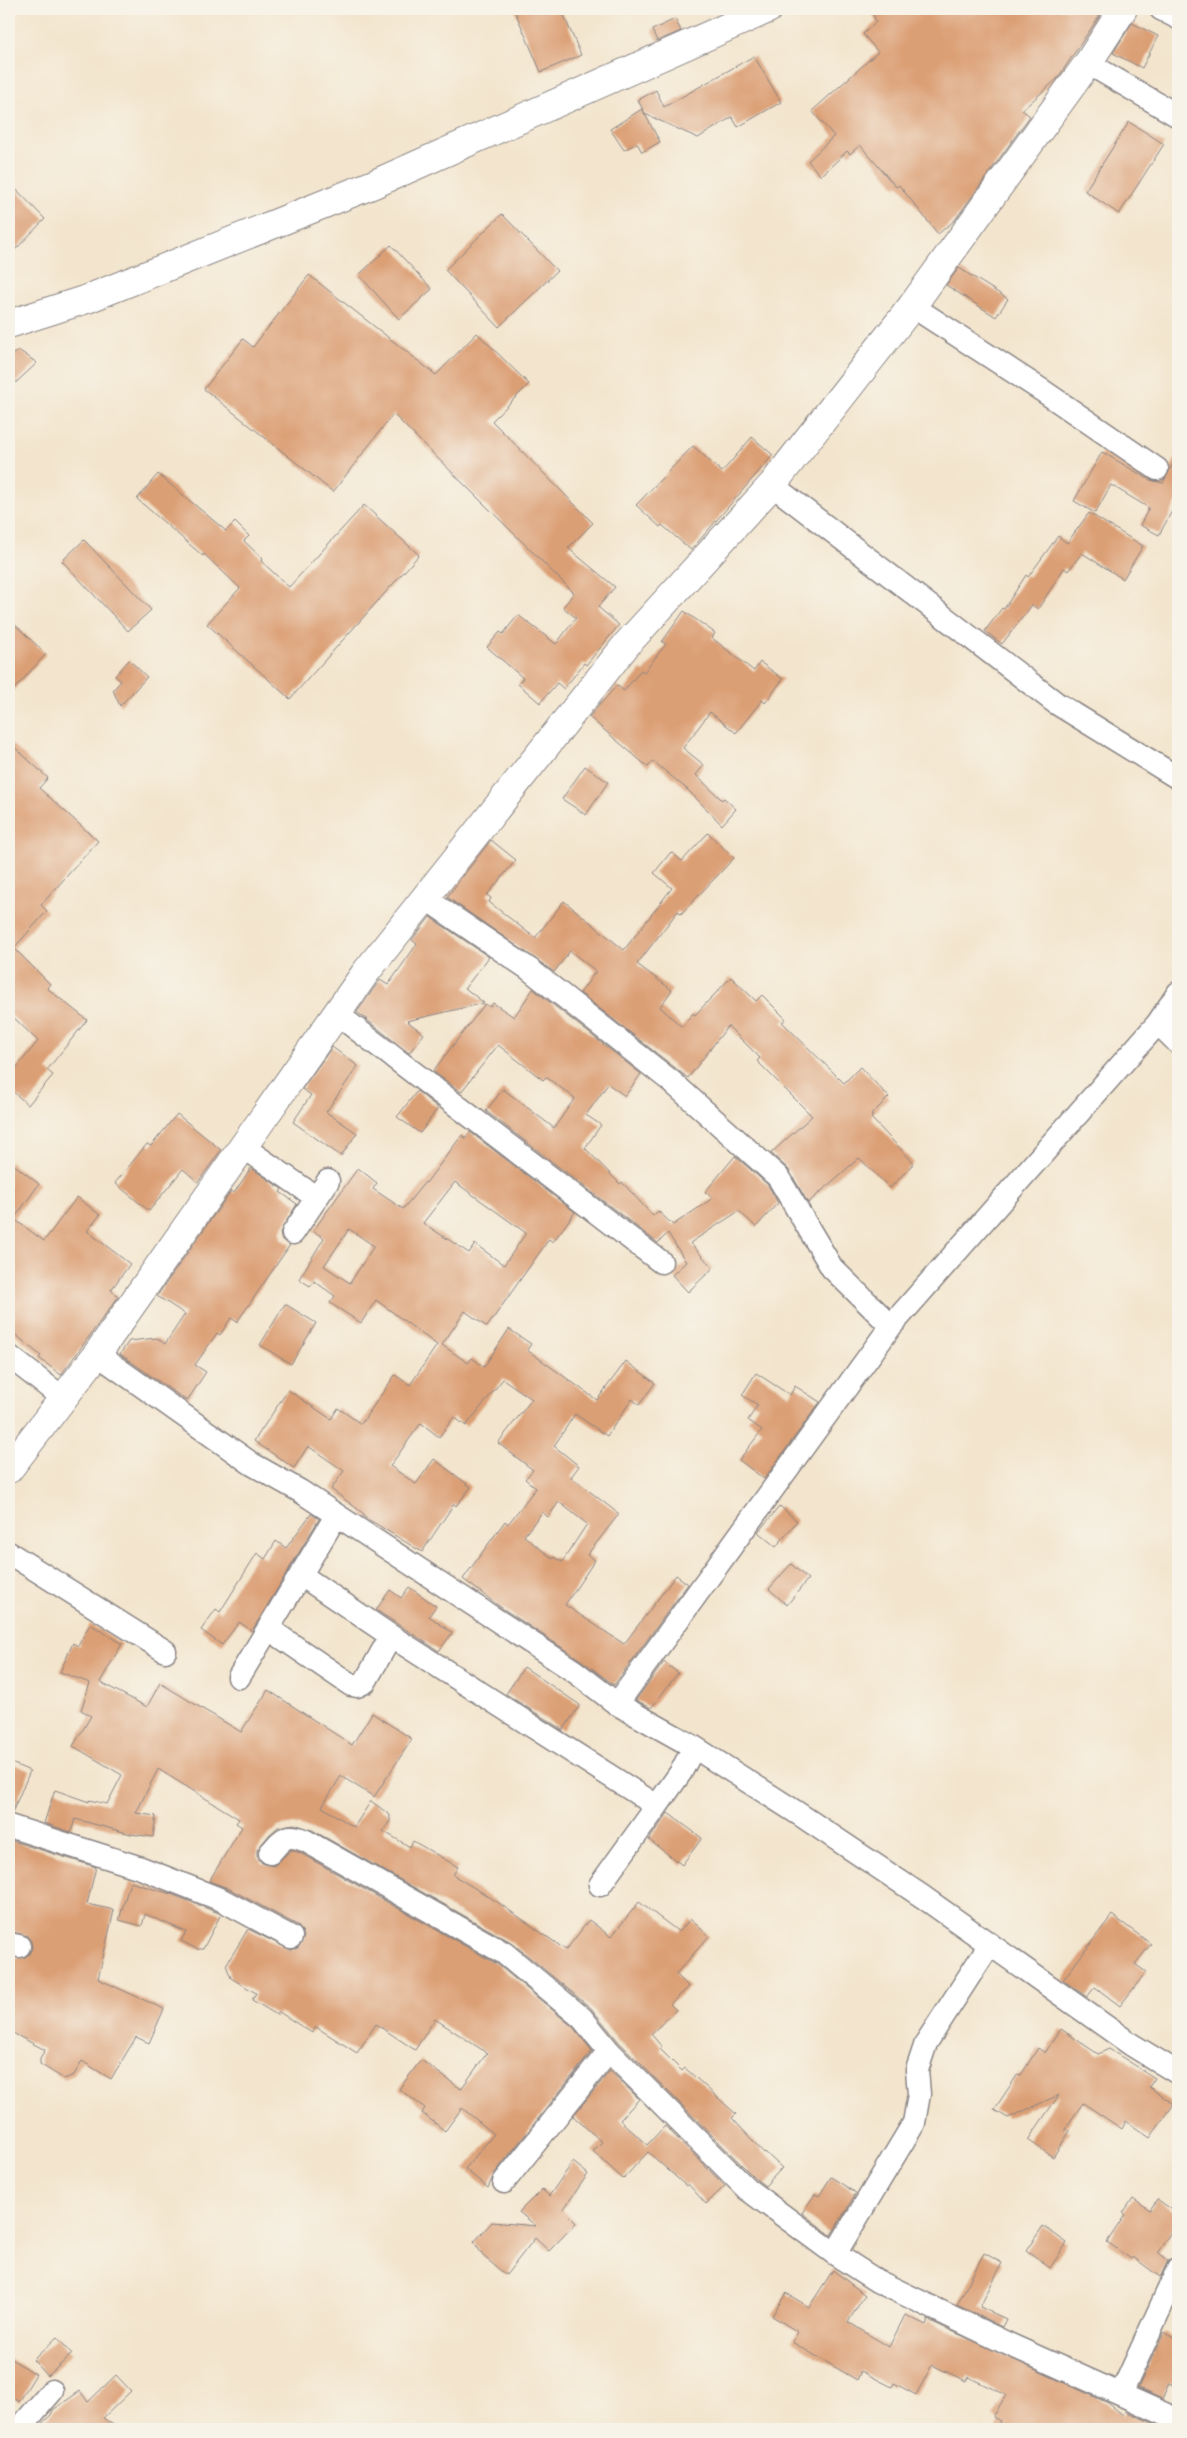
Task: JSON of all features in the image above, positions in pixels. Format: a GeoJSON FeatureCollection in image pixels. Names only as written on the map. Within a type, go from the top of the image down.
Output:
{"type":"FeatureCollection","features":[{"type":"Feature","properties":{"kind":"street"},"geometry":{"type":"LineString","coordinates":[[9,324],[87,299],[374,184],[768,9]]}},
{"type":"Feature","properties":{"kind":"street"},"geometry":{"type":"LineString","coordinates":[[9,1469],[97,1354],[366,972],[627,644],[772,485],[912,306],[1088,63],[1123,9]]}},
{"type":"Feature","properties":{"kind":"street"},"geometry":{"type":"LineString","coordinates":[[1161,9],[1178,18]]}},
{"type":"Feature","properties":{"kind":"street"},"geometry":{"type":"LineString","coordinates":[[1088,63],[1178,116]]}},
{"type":"Feature","properties":{"kind":"street"},"geometry":{"type":"LineString","coordinates":[[912,306],[1043,390],[1157,470]]}},
{"type":"Feature","properties":{"kind":"street"},"geometry":{"type":"LineString","coordinates":[[772,485],[1056,704],[1178,778]]}},
{"type":"Feature","properties":{"kind":"street"},"geometry":{"type":"LineString","coordinates":[[425,898],[529,969],[672,1082],[778,1177],[832,1268],[891,1326]]}},
{"type":"Feature","properties":{"kind":"street"},"geometry":{"type":"LineString","coordinates":[[617,1704],[891,1326],[1158,1023],[1178,993]]}},
{"type":"Feature","properties":{"kind":"street"},"geometry":{"type":"LineString","coordinates":[[337,1014],[661,1262]]}},
{"type":"Feature","properties":{"kind":"street"},"geometry":{"type":"LineString","coordinates":[[1158,1023],[1178,1043]]}},
{"type":"Feature","properties":{"kind":"street"},"geometry":{"type":"LineString","coordinates":[[242,1146],[322,1189],[293,1233]]}},
{"type":"Feature","properties":{"kind":"street"},"geometry":{"type":"LineString","coordinates":[[97,1354],[252,1464],[300,1491],[574,1671],[617,1704],[694,1748],[798,1814],[990,1944],[1132,2045],[1178,2072]]}},
{"type":"Feature","properties":{"kind":"street"},"geometry":{"type":"LineString","coordinates":[[9,1356],[64,1399]]}},
{"type":"Feature","properties":{"kind":"street"},"geometry":{"type":"LineString","coordinates":[[239,1677],[336,1516]]}},
{"type":"Feature","properties":{"kind":"street"},"geometry":{"type":"LineString","coordinates":[[9,1553],[165,1651]]}},
{"type":"Feature","properties":{"kind":"street"},"geometry":{"type":"LineString","coordinates":[[301,1575],[391,1636],[657,1806]]}},
{"type":"Feature","properties":{"kind":"street"},"geometry":{"type":"LineString","coordinates":[[269,1629],[351,1685],[357,1686],[365,1682],[391,1636]]}},
{"type":"Feature","properties":{"kind":"street"},"geometry":{"type":"LineString","coordinates":[[600,1885],[657,1806],[694,1748]]}},
{"type":"Feature","properties":{"kind":"street"},"geometry":{"type":"LineString","coordinates":[[9,1826],[150,1871],[222,1900],[292,1937]]}},
{"type":"Feature","properties":{"kind":"street"},"geometry":{"type":"LineString","coordinates":[[270,1853],[284,1838],[294,1836],[306,1840],[504,1953],[582,2018],[609,2051],[747,2189],[835,2254],[877,2281],[1004,2342],[1178,2420]]}},
{"type":"Feature","properties":{"kind":"street"},"geometry":{"type":"LineString","coordinates":[[835,2254],[914,2124],[919,2094],[917,2070],[926,2043],[990,1944]]}},
{"type":"Feature","properties":{"kind":"street"},"geometry":{"type":"LineString","coordinates":[[504,2182],[609,2051]]}},
{"type":"Feature","properties":{"kind":"street"},"geometry":{"type":"LineString","coordinates":[[1121,2394],[1178,2269]]}},
{"type":"Feature","properties":{"kind":"street"},"geometry":{"type":"LineString","coordinates":[[20,2429],[52,2391]]}},
{"type":"Feature","properties":{"kind":"building"},"geometry":{"type":"Polygon","coordinates":[[[514,9],[561,9],[581,55],[541,72],[514,9]]]}},
{"type":"Feature","properties":{"kind":"building"},"geometry":{"type":"Polygon","coordinates":[[[871,9],[1104,9],[1057,79],[1022,110],[1030,116],[955,220],[938,234],[899,185],[896,187],[860,145],[850,154],[847,151],[821,176],[808,161],[834,136],[812,111],[878,52],[863,34],[876,22],[871,9]]]}},
{"type":"Feature","properties":{"kind":"building"},"geometry":{"type":"Polygon","coordinates":[[[675,19],[681,31],[657,41],[652,30],[675,19]]]}},
{"type":"Feature","properties":{"kind":"building"},"geometry":{"type":"Polygon","coordinates":[[[1132,23],[1158,36],[1142,68],[1113,53],[1132,23]]]}},
{"type":"Feature","properties":{"kind":"building"},"geometry":{"type":"Polygon","coordinates":[[[754,56],[781,102],[738,127],[732,117],[698,138],[645,114],[638,100],[656,90],[664,107],[754,56]]]}},
{"type":"Feature","properties":{"kind":"building"},"geometry":{"type":"Polygon","coordinates":[[[642,109],[660,142],[642,152],[637,143],[624,150],[610,129],[642,109]]]}},
{"type":"Feature","properties":{"kind":"building"},"geometry":{"type":"Polygon","coordinates":[[[1129,122],[1164,144],[1119,214],[1085,191],[1129,122]]]}},
{"type":"Feature","properties":{"kind":"building"},"geometry":{"type":"Polygon","coordinates":[[[9,182],[45,219],[9,256],[9,182]]]}},
{"type":"Feature","properties":{"kind":"building"},"geometry":{"type":"Polygon","coordinates":[[[502,214],[557,271],[499,327],[445,270],[502,214]]]}},
{"type":"Feature","properties":{"kind":"building"},"geometry":{"type":"Polygon","coordinates":[[[391,245],[432,289],[399,319],[359,275],[391,245]]]}},
{"type":"Feature","properties":{"kind":"building"},"geometry":{"type":"Polygon","coordinates":[[[959,268],[1008,299],[996,317],[946,285],[959,268]]]}},
{"type":"Feature","properties":{"kind":"building"},"geometry":{"type":"Polygon","coordinates":[[[309,275],[436,375],[477,333],[529,384],[492,421],[593,523],[568,548],[615,587],[598,607],[619,625],[586,665],[584,663],[564,689],[557,683],[540,703],[518,684],[523,678],[487,647],[500,632],[503,634],[518,615],[556,644],[576,618],[563,607],[574,593],[393,414],[333,492],[204,389],[243,339],[253,347],[309,275]]]}},
{"type":"Feature","properties":{"kind":"building"},"geometry":{"type":"Polygon","coordinates":[[[20,351],[37,363],[9,389],[9,355],[20,351]]]}},
{"type":"Feature","properties":{"kind":"building"},"geometry":{"type":"Polygon","coordinates":[[[752,437],[773,455],[691,550],[662,525],[660,527],[636,505],[693,446],[722,472],[752,437]]]}},
{"type":"Feature","properties":{"kind":"building"},"geometry":{"type":"Polygon","coordinates":[[[1102,452],[1150,480],[1163,483],[1178,454],[1178,500],[1159,535],[1140,525],[1149,508],[1111,485],[1095,513],[1074,501],[1102,452]]]}},
{"type":"Feature","properties":{"kind":"building"},"geometry":{"type":"Polygon","coordinates":[[[158,474],[226,531],[235,522],[249,536],[244,541],[263,559],[261,561],[289,587],[364,505],[419,555],[290,699],[207,624],[240,588],[204,554],[203,556],[137,499],[158,474]]]}},
{"type":"Feature","properties":{"kind":"building"},"geometry":{"type":"Polygon","coordinates":[[[1089,513],[1143,546],[1123,579],[1082,553],[1068,571],[1064,568],[1038,609],[1032,605],[1002,644],[985,631],[1002,608],[1004,609],[1026,575],[1028,577],[1058,536],[1067,543],[1089,513]]]}},
{"type":"Feature","properties":{"kind":"building"},"geometry":{"type":"Polygon","coordinates":[[[84,540],[151,610],[128,631],[62,561],[84,540]]]}},
{"type":"Feature","properties":{"kind":"building"},"geometry":{"type":"Polygon","coordinates":[[[684,611],[715,633],[712,638],[754,671],[760,662],[783,679],[765,703],[762,700],[736,733],[710,712],[683,748],[704,765],[696,775],[722,800],[724,798],[736,809],[722,825],[688,790],[653,761],[648,767],[589,717],[617,685],[624,691],[641,670],[644,672],[666,644],[662,642],[684,611]]]}},
{"type":"Feature","properties":{"kind":"building"},"geometry":{"type":"Polygon","coordinates":[[[9,619],[46,654],[9,695],[9,619]]]}},
{"type":"Feature","properties":{"kind":"building"},"geometry":{"type":"Polygon","coordinates":[[[129,660],[147,677],[120,706],[113,690],[121,681],[115,676],[129,660]]]}},
{"type":"Feature","properties":{"kind":"building"},"geometry":{"type":"Polygon","coordinates":[[[9,742],[48,778],[39,788],[98,841],[41,905],[47,911],[14,948],[50,984],[47,988],[87,1020],[47,1070],[53,1075],[28,1105],[9,1088],[9,1077],[38,1041],[9,1013],[9,742]]]}},
{"type":"Feature","properties":{"kind":"building"},"geometry":{"type":"Polygon","coordinates":[[[585,766],[608,782],[586,815],[562,799],[585,766]]]}},
{"type":"Feature","properties":{"kind":"building"},"geometry":{"type":"Polygon","coordinates":[[[708,833],[734,858],[681,914],[678,911],[637,964],[672,990],[660,1007],[682,1027],[693,1013],[695,1015],[731,977],[756,1001],[762,995],[786,1019],[782,1022],[844,1083],[860,1067],[889,1097],[871,1115],[873,1116],[871,1118],[914,1163],[890,1188],[859,1158],[808,1203],[789,1170],[771,1153],[812,1116],[757,1061],[760,1058],[728,1026],[688,1078],[580,993],[596,971],[570,951],[554,972],[447,897],[491,840],[516,860],[487,895],[491,898],[489,902],[535,938],[564,901],[624,950],[672,888],[654,873],[671,852],[682,861],[708,833]]]}},
{"type":"Feature","properties":{"kind":"building"},"geometry":{"type":"Polygon","coordinates":[[[430,917],[489,957],[465,988],[484,1003],[407,1021],[424,1034],[409,1053],[357,1012],[380,980],[388,985],[417,944],[412,940],[430,917]]]}},
{"type":"Feature","properties":{"kind":"building"},"geometry":{"type":"Polygon","coordinates":[[[533,989],[641,1074],[625,1096],[608,1084],[586,1115],[601,1125],[585,1148],[620,1184],[622,1182],[653,1216],[658,1211],[673,1225],[713,1198],[705,1192],[735,1156],[768,1185],[778,1203],[756,1227],[739,1211],[690,1243],[713,1268],[688,1292],[672,1275],[686,1262],[668,1233],[658,1243],[486,1111],[503,1089],[554,1128],[575,1098],[546,1077],[543,1080],[498,1045],[461,1092],[433,1071],[485,1004],[490,1007],[493,1003],[514,1017],[533,989]]]}},
{"type":"Feature","properties":{"kind":"building"},"geometry":{"type":"Polygon","coordinates":[[[332,1047],[358,1066],[326,1112],[357,1133],[341,1156],[293,1122],[311,1095],[302,1089],[332,1047]]]}},
{"type":"Feature","properties":{"kind":"building"},"geometry":{"type":"Polygon","coordinates":[[[417,1091],[438,1108],[420,1133],[397,1117],[417,1091]]]}},
{"type":"Feature","properties":{"kind":"building"},"geometry":{"type":"Polygon","coordinates":[[[177,1114],[221,1150],[198,1182],[183,1169],[149,1211],[115,1183],[147,1144],[151,1146],[177,1114]]]}},
{"type":"Feature","properties":{"kind":"building"},"geometry":{"type":"Polygon","coordinates":[[[470,1132],[575,1212],[553,1242],[549,1239],[487,1327],[465,1311],[442,1345],[468,1363],[472,1358],[484,1367],[509,1329],[531,1344],[527,1350],[597,1400],[626,1361],[655,1383],[639,1405],[632,1399],[607,1436],[575,1414],[554,1446],[579,1466],[571,1477],[619,1514],[587,1555],[595,1560],[565,1605],[624,1644],[676,1575],[688,1584],[614,1685],[581,1660],[499,1606],[463,1579],[505,1521],[508,1524],[536,1488],[525,1479],[533,1470],[498,1443],[532,1399],[503,1379],[466,1426],[454,1417],[439,1437],[421,1423],[390,1466],[416,1484],[434,1459],[471,1487],[456,1506],[454,1504],[422,1552],[363,1516],[364,1514],[331,1489],[344,1471],[308,1446],[294,1468],[254,1441],[288,1390],[331,1419],[338,1408],[361,1424],[395,1375],[410,1385],[437,1345],[376,1300],[361,1323],[330,1303],[335,1296],[314,1281],[310,1286],[299,1279],[324,1238],[313,1231],[358,1168],[377,1183],[373,1189],[403,1209],[426,1183],[462,1135],[465,1138],[470,1132]],[[455,1182],[423,1223],[469,1253],[475,1244],[504,1265],[526,1233],[455,1182]],[[349,1229],[324,1266],[350,1283],[374,1246],[349,1229]],[[559,1502],[548,1517],[542,1512],[524,1536],[553,1559],[554,1557],[562,1562],[587,1524],[559,1502]]]}},
{"type":"Feature","properties":{"kind":"building"},"geometry":{"type":"Polygon","coordinates":[[[9,1161],[39,1184],[14,1219],[44,1241],[77,1197],[100,1215],[87,1231],[130,1264],[111,1290],[118,1297],[61,1375],[39,1358],[41,1356],[9,1329],[9,1161]]]}},
{"type":"Feature","properties":{"kind":"building"},"geometry":{"type":"Polygon","coordinates":[[[251,1168],[282,1189],[280,1192],[297,1204],[280,1232],[281,1239],[290,1245],[237,1322],[231,1318],[220,1335],[217,1333],[195,1365],[206,1372],[187,1401],[120,1354],[129,1341],[157,1338],[165,1344],[185,1314],[157,1296],[231,1191],[234,1193],[251,1168]]]}},
{"type":"Feature","properties":{"kind":"building"},"geometry":{"type":"Polygon","coordinates":[[[285,1304],[316,1323],[291,1364],[260,1345],[285,1304]]]}},
{"type":"Feature","properties":{"kind":"building"},"geometry":{"type":"Polygon","coordinates":[[[756,1373],[790,1395],[795,1386],[820,1402],[764,1479],[739,1460],[762,1430],[748,1420],[758,1405],[742,1395],[756,1373]]]}},
{"type":"Feature","properties":{"kind":"building"},"geometry":{"type":"Polygon","coordinates":[[[780,1506],[797,1521],[776,1547],[758,1532],[780,1506]]]}},
{"type":"Feature","properties":{"kind":"building"},"geometry":{"type":"Polygon","coordinates":[[[311,1514],[319,1519],[252,1631],[239,1622],[222,1645],[201,1630],[216,1609],[220,1612],[257,1553],[265,1559],[276,1541],[286,1548],[311,1514]]]}},
{"type":"Feature","properties":{"kind":"building"},"geometry":{"type":"Polygon","coordinates":[[[791,1564],[808,1579],[787,1605],[769,1589],[791,1564]]]}},
{"type":"Feature","properties":{"kind":"building"},"geometry":{"type":"Polygon","coordinates":[[[409,1587],[436,1606],[429,1616],[452,1633],[439,1651],[376,1610],[390,1590],[401,1598],[409,1587]]]}},
{"type":"Feature","properties":{"kind":"building"},"geometry":{"type":"Polygon","coordinates":[[[90,1624],[122,1644],[100,1682],[147,1707],[160,1683],[241,1732],[268,1690],[352,1745],[372,1713],[412,1739],[374,1797],[341,1776],[322,1807],[354,1827],[371,1801],[390,1815],[390,1821],[383,1831],[410,1847],[413,1841],[458,1867],[453,1875],[496,1901],[566,1950],[589,1920],[611,1937],[639,1902],[679,1932],[690,1919],[709,1936],[676,1974],[689,1987],[670,2004],[676,2010],[651,2034],[662,2047],[660,2049],[682,2071],[685,2068],[736,2114],[732,2118],[764,2153],[782,2168],[765,2186],[756,2179],[619,2042],[591,2008],[511,1942],[312,1830],[294,1824],[278,1827],[257,1850],[257,1857],[262,1863],[274,1866],[291,1850],[300,1853],[497,1964],[573,2027],[592,2051],[494,2174],[488,2188],[465,2169],[494,2134],[462,2108],[445,2131],[422,2113],[425,2108],[399,2089],[421,2060],[461,2089],[487,2053],[435,2019],[415,2050],[376,2024],[357,2053],[316,2027],[312,2033],[279,2012],[277,2015],[252,2000],[256,1993],[231,1978],[226,1965],[248,1929],[291,1950],[298,1948],[304,1937],[297,1925],[228,1888],[209,1881],[242,1827],[236,1823],[239,1819],[158,1769],[136,1813],[156,1816],[153,1837],[131,1834],[75,1819],[71,1832],[44,1823],[55,1790],[89,1802],[89,1800],[107,1804],[122,1775],[73,1746],[91,1716],[81,1710],[90,1683],[60,1672],[73,1643],[78,1646],[90,1624]]]}},
{"type":"Feature","properties":{"kind":"building"},"geometry":{"type":"Polygon","coordinates":[[[664,1662],[678,1673],[651,1708],[636,1700],[664,1662]]]}},
{"type":"Feature","properties":{"kind":"building"},"geometry":{"type":"Polygon","coordinates":[[[524,1667],[580,1705],[563,1730],[506,1694],[524,1667]]]}},
{"type":"Feature","properties":{"kind":"building"},"geometry":{"type":"Polygon","coordinates":[[[9,1762],[30,1771],[12,1813],[9,1813],[9,1762]]]}},
{"type":"Feature","properties":{"kind":"building"},"geometry":{"type":"Polygon","coordinates":[[[668,1813],[702,1838],[682,1865],[649,1840],[668,1813]]]}},
{"type":"Feature","properties":{"kind":"building"},"geometry":{"type":"Polygon","coordinates":[[[9,1840],[96,1867],[87,1904],[114,1910],[98,1979],[164,2009],[149,2043],[136,2037],[111,2079],[82,2061],[74,2075],[64,2079],[40,2064],[40,2058],[45,2050],[9,2031],[9,1957],[24,1958],[32,1948],[31,1941],[27,1936],[9,1931],[9,1840]]]}},
{"type":"Feature","properties":{"kind":"building"},"geometry":{"type":"Polygon","coordinates":[[[130,1882],[171,1894],[221,1914],[203,1949],[197,1949],[181,1941],[186,1932],[145,1914],[142,1926],[119,1920],[130,1882]]]}},
{"type":"Feature","properties":{"kind":"building"},"geometry":{"type":"Polygon","coordinates":[[[1112,1915],[1151,1944],[1135,1964],[1146,1972],[1120,2006],[1095,1987],[1087,1997],[1063,1980],[1112,1915]]]}},
{"type":"Feature","properties":{"kind":"building"},"geometry":{"type":"Polygon","coordinates":[[[1061,2029],[1098,2054],[1109,2049],[1155,2078],[1149,2087],[1174,2104],[1150,2138],[1126,2121],[1122,2129],[1083,2103],[1065,2129],[1070,2131],[1053,2157],[1028,2140],[1059,2095],[1008,2118],[994,2110],[1018,2074],[1021,2075],[1038,2048],[1045,2053],[1061,2029]]]}},
{"type":"Feature","properties":{"kind":"building"},"geometry":{"type":"Polygon","coordinates":[[[610,2071],[639,2099],[620,2120],[647,2145],[665,2126],[725,2186],[706,2204],[688,2184],[686,2186],[648,2152],[623,2179],[593,2151],[602,2142],[573,2116],[610,2071]]]}},
{"type":"Feature","properties":{"kind":"building"},"geometry":{"type":"Polygon","coordinates":[[[573,2162],[588,2174],[563,2210],[576,2223],[549,2251],[535,2238],[506,2275],[483,2256],[474,2242],[492,2222],[536,2226],[519,2212],[542,2189],[549,2196],[573,2162]]]}},
{"type":"Feature","properties":{"kind":"building"},"geometry":{"type":"Polygon","coordinates":[[[831,2177],[856,2193],[831,2235],[802,2213],[815,2194],[819,2196],[831,2177]]]}},
{"type":"Feature","properties":{"kind":"building"},"geometry":{"type":"Polygon","coordinates":[[[1133,2198],[1150,2210],[1157,2199],[1178,2214],[1178,2221],[1158,2252],[1168,2261],[1160,2277],[1133,2257],[1131,2259],[1107,2242],[1125,2215],[1123,2213],[1133,2198]]]}},
{"type":"Feature","properties":{"kind":"building"},"geometry":{"type":"Polygon","coordinates":[[[1043,2226],[1067,2243],[1050,2268],[1026,2251],[1043,2226]]]}},
{"type":"Feature","properties":{"kind":"building"},"geometry":{"type":"Polygon","coordinates":[[[984,2253],[1002,2263],[980,2307],[1006,2319],[1002,2327],[957,2305],[984,2253]]]}},
{"type":"Feature","properties":{"kind":"building"},"geometry":{"type":"Polygon","coordinates":[[[833,2270],[865,2295],[848,2322],[889,2347],[905,2315],[926,2325],[928,2320],[1108,2403],[1123,2415],[1125,2411],[1167,2429],[996,2429],[1000,2421],[993,2417],[1006,2395],[968,2377],[966,2381],[932,2365],[916,2395],[894,2383],[892,2387],[861,2371],[857,2380],[792,2342],[798,2332],[772,2316],[786,2293],[809,2307],[833,2270]]]}},
{"type":"Feature","properties":{"kind":"building"},"geometry":{"type":"Polygon","coordinates":[[[1164,2332],[1178,2340],[1178,2388],[1169,2383],[1162,2399],[1138,2388],[1164,2332]]]}},
{"type":"Feature","properties":{"kind":"building"},"geometry":{"type":"Polygon","coordinates":[[[57,2337],[72,2354],[48,2376],[33,2360],[57,2337]]]}},
{"type":"Feature","properties":{"kind":"building"},"geometry":{"type":"Polygon","coordinates":[[[9,2358],[36,2374],[19,2402],[9,2395],[9,2358]]]}},
{"type":"Feature","properties":{"kind":"building"},"geometry":{"type":"Polygon","coordinates":[[[116,2375],[131,2391],[103,2418],[119,2429],[36,2429],[51,2415],[53,2410],[80,2391],[88,2402],[116,2375]]]}}]}
